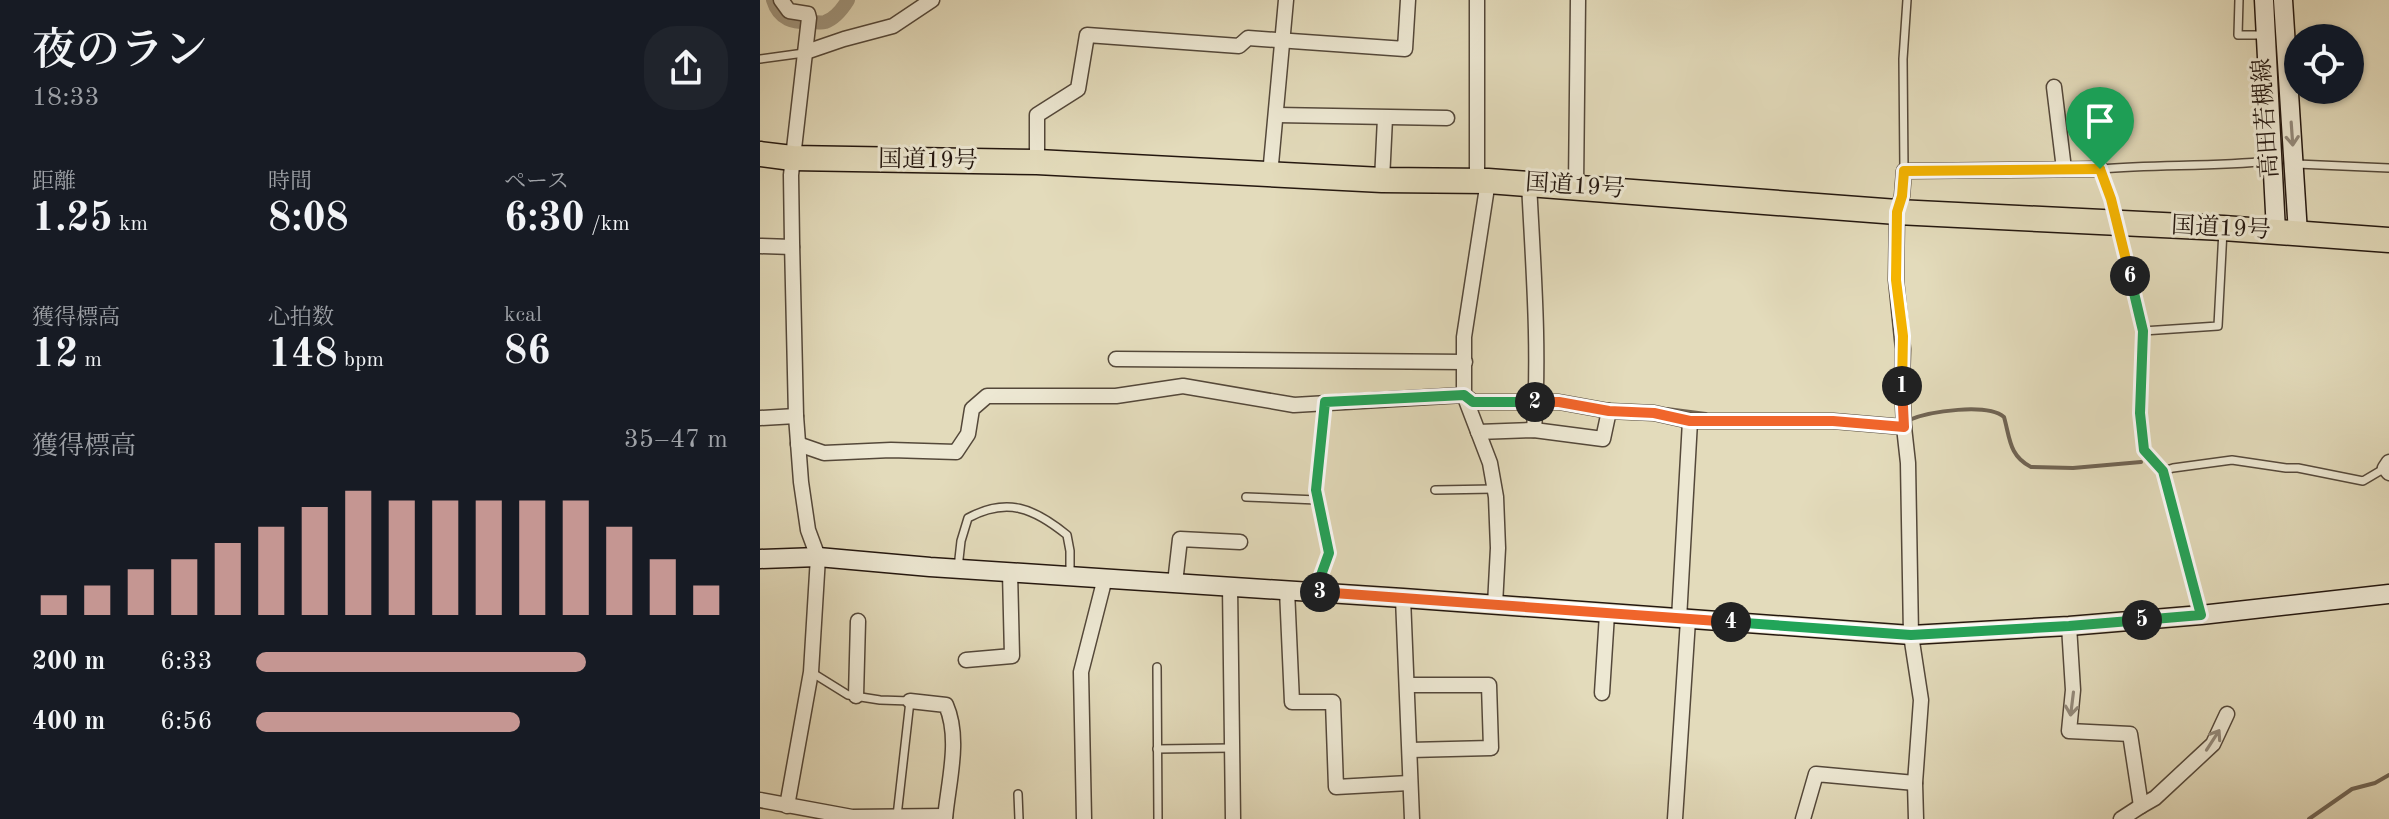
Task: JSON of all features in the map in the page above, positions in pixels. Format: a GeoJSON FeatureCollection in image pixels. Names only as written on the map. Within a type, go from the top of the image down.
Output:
{"type":"FeatureCollection","features":[{"type":"Feature","properties":{"kind":"highway","name":"国道19号"},"geometry":{"type":"LineString","coordinates":[[760,154],[792,158],[1037,162],[1382,180],[1529,183],[1897,212],[2223,228],[2389,240]]}},
{"type":"Feature","properties":{"kind":"street"},"geometry":{"type":"LineString","coordinates":[[781,0],[789,11],[808,14],[809,24],[792,158],[792,247],[796,416],[801,482],[808,530],[818,557],[811,672],[787,806]]}},
{"type":"Feature","properties":{"kind":"street"},"geometry":{"type":"LineString","coordinates":[[806,52],[893,26],[932,0]]}},
{"type":"Feature","properties":{"kind":"street"},"geometry":{"type":"LineString","coordinates":[[1270,175],[1286,0]]}},
{"type":"Feature","properties":{"kind":"street"},"geometry":{"type":"LineString","coordinates":[[1037,162],[1037,115],[1078,89],[1087,35],[1239,46],[1248,38],[1405,49],[1408,0]]}},
{"type":"Feature","properties":{"kind":"street"},"geometry":{"type":"LineString","coordinates":[[1477,0],[1483,181],[1464,337],[1464,395],[1490,463],[1494,489],[1498,548],[1495,605]]}},
{"type":"Feature","properties":{"kind":"street"},"geometry":{"type":"LineString","coordinates":[[1576,187],[1578,0]]}},
{"type":"Feature","properties":{"kind":"street","name":"高田若槻線"},"geometry":{"type":"LineString","coordinates":[[2264,0],[2272,160],[2287,232]]}},
{"type":"Feature","properties":{"kind":"street","name":"高田若槻線"},"geometry":{"type":"LineString","coordinates":[[2283,0],[2295,164],[2287,232]]}},
{"type":"Feature","properties":{"kind":"street"},"geometry":{"type":"LineString","coordinates":[[2054,87],[2064,169]]}},
{"type":"Feature","properties":{"kind":"street"},"geometry":{"type":"LineString","coordinates":[[1277,115],[1447,118]]}},
{"type":"Feature","properties":{"kind":"street"},"geometry":{"type":"LineString","coordinates":[[1382,180],[1385,118]]}},
{"type":"Feature","properties":{"kind":"street"},"geometry":{"type":"LineString","coordinates":[[1916,819],[1915,783],[1921,700],[1911,635],[1903,336],[1896,280],[1897,212],[1904,171],[2100,169]]}},
{"type":"Feature","properties":{"kind":"street"},"geometry":{"type":"LineString","coordinates":[[1529,183],[1535,302],[1534,430]]}},
{"type":"Feature","properties":{"kind":"street"},"geometry":{"type":"LineString","coordinates":[[760,246],[792,247]]}},
{"type":"Feature","properties":{"kind":"street"},"geometry":{"type":"LineString","coordinates":[[1116,359],[1465,362]]}},
{"type":"Feature","properties":{"kind":"street"},"geometry":{"type":"LineString","coordinates":[[798,444],[824,453],[891,450],[956,452],[968,434],[972,409],[987,396],[1116,396],[1183,386],[1294,405],[1464,395],[1473,402],[1559,402],[1609,411],[1654,413],[1690,421],[1833,421],[1904,427]]}},
{"type":"Feature","properties":{"kind":"street"},"geometry":{"type":"LineString","coordinates":[[1478,432],[1534,430],[1603,439],[1609,411]]}},
{"type":"Feature","properties":{"kind":"street"},"geometry":{"type":"LineString","coordinates":[[760,418],[796,416]]}},
{"type":"Feature","properties":{"kind":"street"},"geometry":{"type":"LineString","coordinates":[[1675,819],[1690,421]]}},
{"type":"Feature","properties":{"kind":"street"},"geometry":{"type":"LineString","coordinates":[[1175,583],[1180,539],[1240,542]]}},
{"type":"Feature","properties":{"kind":"street"},"geometry":{"type":"LineString","coordinates":[[760,559],[818,557],[1911,635],[2201,615],[2389,594]]}},
{"type":"Feature","properties":{"kind":"street"},"geometry":{"type":"LineString","coordinates":[[966,660],[1012,656],[1010,572]]}},
{"type":"Feature","properties":{"kind":"street"},"geometry":{"type":"LineString","coordinates":[[1084,819],[1081,672],[1105,578]]}},
{"type":"Feature","properties":{"kind":"street"},"geometry":{"type":"LineString","coordinates":[[1230,586],[1233,819]]}},
{"type":"Feature","properties":{"kind":"street"},"geometry":{"type":"LineString","coordinates":[[1287,590],[1292,702],[1333,702],[1336,787],[1409,783]]}},
{"type":"Feature","properties":{"kind":"street"},"geometry":{"type":"LineString","coordinates":[[1403,598],[1412,819]]}},
{"type":"Feature","properties":{"kind":"street"},"geometry":{"type":"LineString","coordinates":[[1602,693],[1607,614]]}},
{"type":"Feature","properties":{"kind":"street"},"geometry":{"type":"LineString","coordinates":[[856,696],[858,621]]}},
{"type":"Feature","properties":{"kind":"street"},"geometry":{"type":"LineString","coordinates":[[2069,626],[2073,690],[2069,731],[2130,734],[2141,806]]}},
{"type":"Feature","properties":{"kind":"street"},"geometry":{"type":"LineString","coordinates":[[1407,685],[1489,685],[1491,748],[1410,750]]}},
{"type":"Feature","properties":{"kind":"street"},"geometry":{"type":"LineString","coordinates":[[761,803],[852,817],[945,818],[952,719],[946,705],[910,701]]}},
{"type":"Feature","properties":{"kind":"street"},"geometry":{"type":"LineString","coordinates":[[2121,819],[2155,798],[2213,744],[2227,714]]}},
{"type":"Feature","properties":{"kind":"street"},"geometry":{"type":"LineString","coordinates":[[1803,819],[1816,774],[1915,783]]}},
{"type":"Feature","properties":{"kind":"lane"},"geometry":{"type":"LineString","coordinates":[[1904,171],[1903,59],[1907,0]]}},
{"type":"Feature","properties":{"kind":"lane"},"geometry":{"type":"LineString","coordinates":[[2239,0],[2238,35],[2266,35]]}},
{"type":"Feature","properties":{"kind":"lane"},"geometry":{"type":"LineString","coordinates":[[760,59],[806,52]]}},
{"type":"Feature","properties":{"kind":"lane"},"geometry":{"type":"LineString","coordinates":[[2201,615],[2163,471],[2144,450],[2141,433],[2143,331],[2118,224],[2100,169],[2233,165],[2272,160]]}},
{"type":"Feature","properties":{"kind":"lane"},"geometry":{"type":"LineString","coordinates":[[2295,164],[2389,168]]}},
{"type":"Feature","properties":{"kind":"lane"},"geometry":{"type":"LineString","coordinates":[[2143,331],[2218,326],[2223,228]]}},
{"type":"Feature","properties":{"kind":"lane"},"geometry":{"type":"LineString","coordinates":[[1315,592],[1329,553],[1316,490],[1325,402]]}},
{"type":"Feature","properties":{"kind":"lane"},"geometry":{"type":"LineString","coordinates":[[2163,471],[2232,460],[2298,468],[2363,481],[2388,468]]}},
{"type":"Feature","properties":{"kind":"lane"},"geometry":{"type":"LineString","coordinates":[[1435,490],[1494,489]]}},
{"type":"Feature","properties":{"kind":"lane"},"geometry":{"type":"LineString","coordinates":[[1246,497],[1317,500]]}},
{"type":"Feature","properties":{"kind":"lane"},"geometry":{"type":"LineString","coordinates":[[958,569],[961,541],[968,518],[993,508],[1010,506],[1037,514],[1067,535],[1070,576]]}},
{"type":"Feature","properties":{"kind":"lane"},"geometry":{"type":"LineString","coordinates":[[1157,667],[1158,819]]}},
{"type":"Feature","properties":{"kind":"lane"},"geometry":{"type":"LineString","coordinates":[[811,672],[848,695],[910,701],[897,817]]}},
{"type":"Feature","properties":{"kind":"lane"},"geometry":{"type":"LineString","coordinates":[[1157,749],[1232,748]]}},
{"type":"Feature","properties":{"kind":"lane"},"geometry":{"type":"LineString","coordinates":[[1018,794],[1019,819]]}},
{"type":"Feature","properties":{"kind":"waterway"},"geometry":{"type":"LineString","coordinates":[[773,0],[783,16],[799,22],[828,21],[848,0]]}},
{"type":"Feature","properties":{"kind":"waterway"},"geometry":{"type":"LineString","coordinates":[[1667,409],[1706,414]]}},
{"type":"Feature","properties":{"kind":"waterway"},"geometry":{"type":"LineString","coordinates":[[1909,420],[1958,410],[1996,413],[2004,417],[2014,452],[2031,467],[2073,468],[2141,462]]}},
{"type":"Feature","properties":{"kind":"waterway"},"geometry":{"type":"LineString","coordinates":[[2309,819],[2352,789],[2375,783],[2389,775]]}},
{"type":"Feature","properties":{"kind":"route"},"geometry":{"type":"LineString","coordinates":[[2100,169],[2111,199],[2143,331],[2140,413],[2144,450],[2163,471],[2201,615],[1911,635],[1315,592],[1329,553],[1316,490],[1325,402],[1464,395],[1473,402],[1559,402],[1609,411],[1654,413],[1690,421],[1833,421],[1904,427],[1903,336],[1896,280],[1897,212],[1904,171],[2100,169]]}}]}
